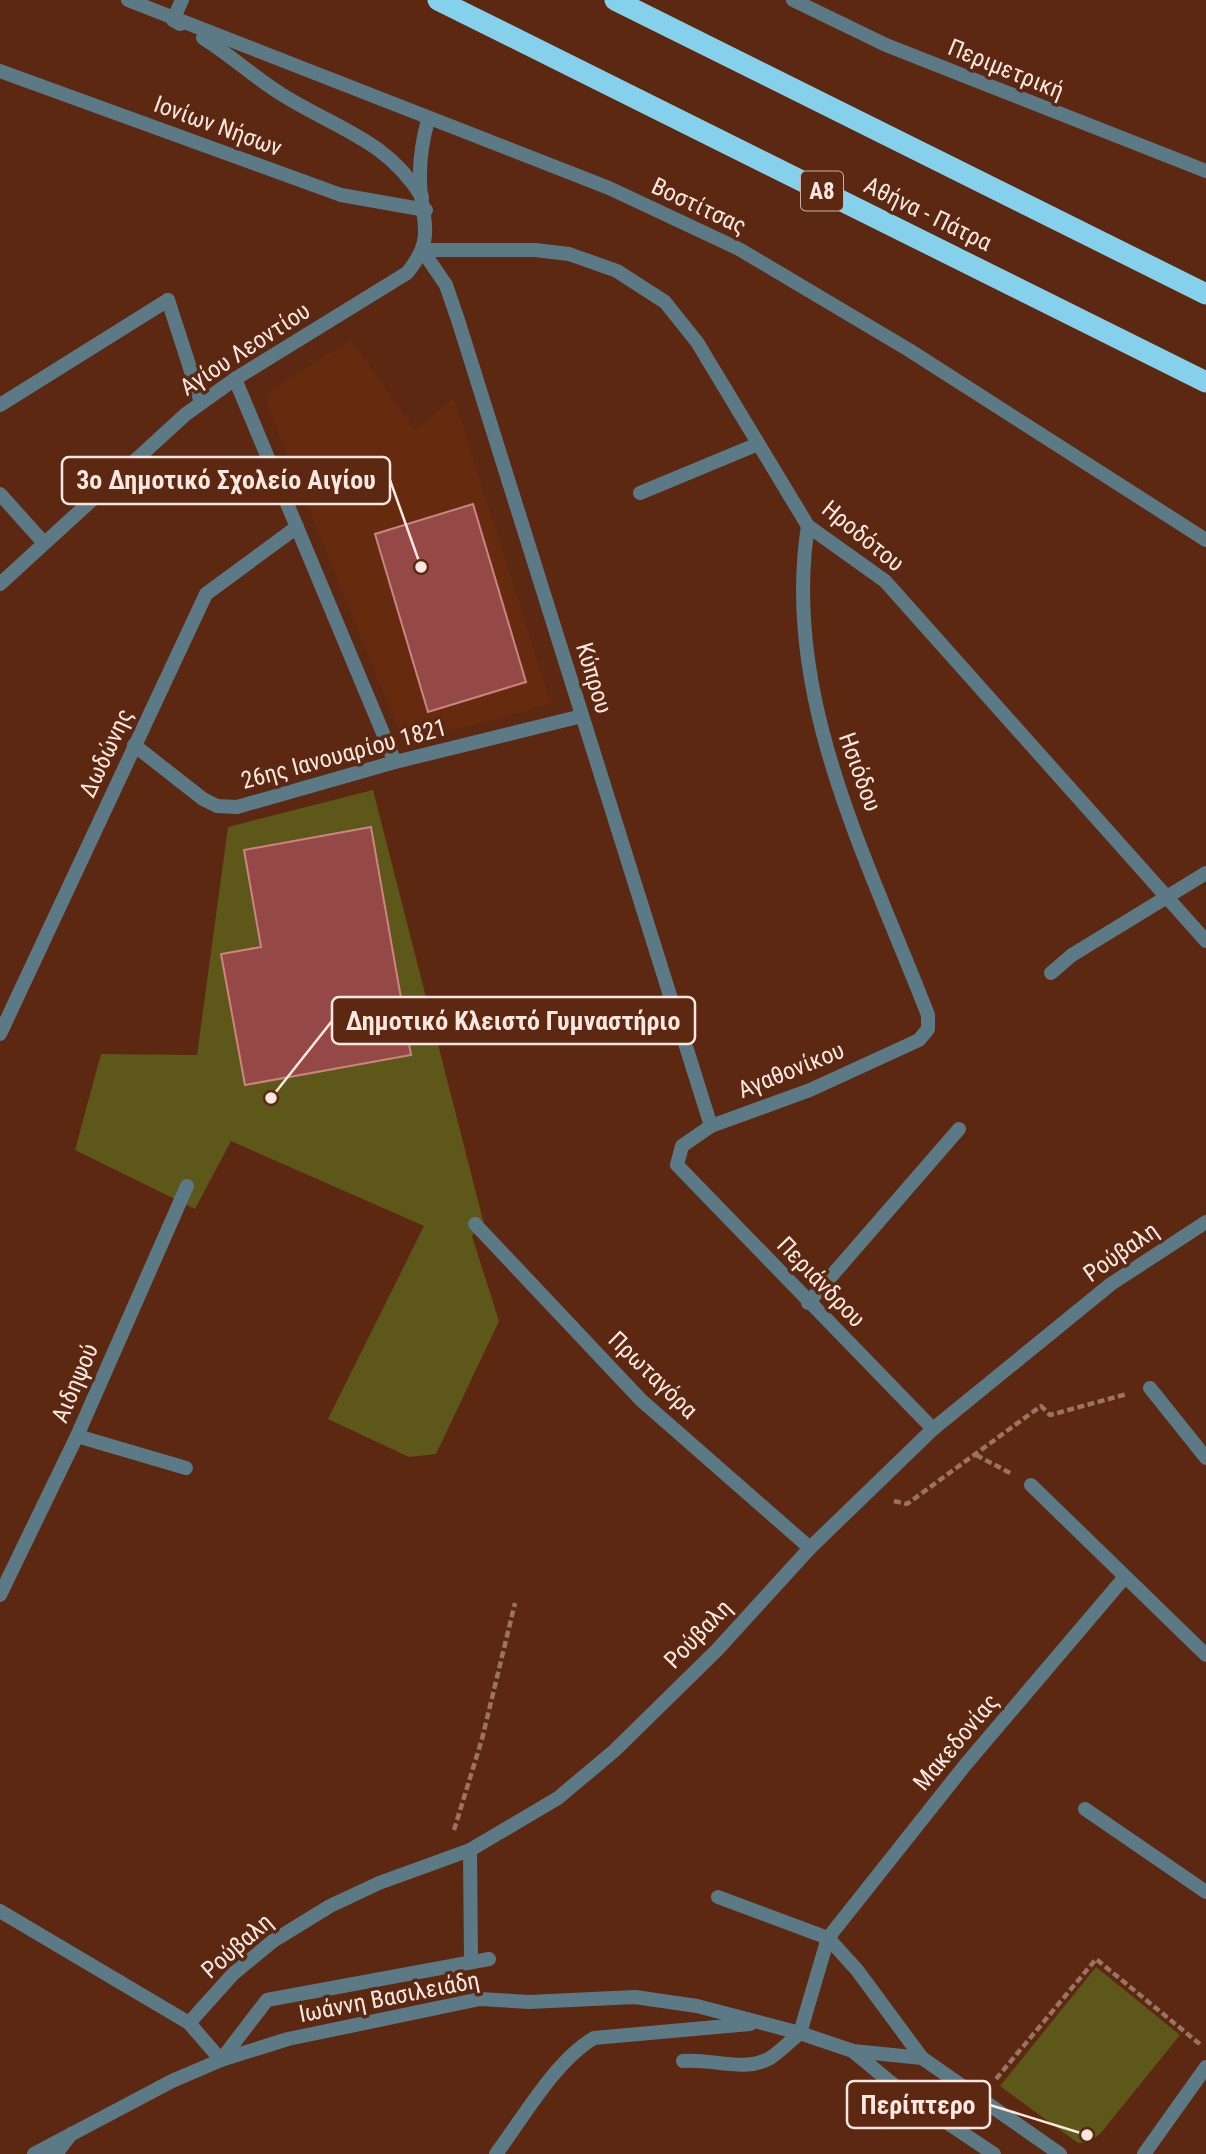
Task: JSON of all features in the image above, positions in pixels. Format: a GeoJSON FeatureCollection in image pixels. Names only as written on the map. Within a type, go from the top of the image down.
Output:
{"type":"FeatureCollection","features":[{"type":"Feature","properties":{"kind":"highway","name":"Αθήνα - Πάτρα"},"geometry":{"type":"LineString","coordinates":[[438,0],[1206,382]]}},
{"type":"Feature","properties":{"kind":"highway"},"geometry":{"type":"LineString","coordinates":[[615,0],[1206,294]]}},
{"type":"Feature","properties":{"kind":"street","name":"Βοστίτσας"},"geometry":{"type":"LineString","coordinates":[[128,0],[428,120],[609,188],[739,249],[909,350],[1206,540]]}},
{"type":"Feature","properties":{"kind":"street"},"geometry":{"type":"LineString","coordinates":[[182,0],[173,20],[227,53],[255,78],[288,99],[361,136],[386,153],[407,174],[424,204]]}},
{"type":"Feature","properties":{"kind":"street","name":"Περιμετρική"},"geometry":{"type":"LineString","coordinates":[[793,0],[886,45],[1206,171]]}},
{"type":"Feature","properties":{"kind":"street","name":"Ιονίων Νήσων"},"geometry":{"type":"LineString","coordinates":[[0,71],[341,195],[424,204]]}},
{"type":"Feature","properties":{"kind":"street"},"geometry":{"type":"LineString","coordinates":[[422,250],[427,230],[421,148],[428,120]]}},
{"type":"Feature","properties":{"kind":"street","name":"Αγίου Λεοντίου"},"geometry":{"type":"LineString","coordinates":[[0,584],[173,424],[235,379],[399,280],[422,250]]}},
{"type":"Feature","properties":{"kind":"street","name":"Ηροδότου"},"geometry":{"type":"LineString","coordinates":[[422,250],[556,252],[588,260],[636,281],[665,302],[687,327],[808,526],[885,581],[1206,941]]}},
{"type":"Feature","properties":{"kind":"street","name":"Κύπρου"},"geometry":{"type":"LineString","coordinates":[[422,250],[446,285],[711,1126]]}},
{"type":"Feature","properties":{"kind":"street"},"geometry":{"type":"LineString","coordinates":[[0,405],[168,300],[201,402]]}},
{"type":"Feature","properties":{"kind":"street"},"geometry":{"type":"LineString","coordinates":[[235,379],[395,762]]}},
{"type":"Feature","properties":{"kind":"street"},"geometry":{"type":"LineString","coordinates":[[640,492],[758,444]]}},
{"type":"Feature","properties":{"kind":"street"},"geometry":{"type":"LineString","coordinates":[[0,494],[44,543]]}},
{"type":"Feature","properties":{"kind":"street","name":"Ησιόδου"},"geometry":{"type":"LineString","coordinates":[[808,526],[802,565],[809,669],[820,727],[929,1022]]}},
{"type":"Feature","properties":{"kind":"street","name":"Δωδώνης"},"geometry":{"type":"LineString","coordinates":[[0,1034],[206,594],[297,527]]}},
{"type":"Feature","properties":{"kind":"street","name":"26ης Ιανουαρίου 1821"},"geometry":{"type":"LineString","coordinates":[[134,745],[217,806],[237,807],[395,762],[582,716]]}},
{"type":"Feature","properties":{"kind":"street"},"geometry":{"type":"LineString","coordinates":[[1051,973],[1072,955],[1168,899],[1206,873]]}},
{"type":"Feature","properties":{"kind":"street","name":"Αγαθονίκου"},"geometry":{"type":"LineString","coordinates":[[677,1165],[682,1146],[711,1126],[810,1090],[919,1040],[928,1030],[929,1022]]}},
{"type":"Feature","properties":{"kind":"street"},"geometry":{"type":"LineString","coordinates":[[808,1303],[959,1129]]}},
{"type":"Feature","properties":{"kind":"street","name":"Περιάνδρου"},"geometry":{"type":"LineString","coordinates":[[677,1165],[933,1429]]}},
{"type":"Feature","properties":{"kind":"street","name":"Αιδηψού"},"geometry":{"type":"LineString","coordinates":[[0,1595],[77,1436],[187,1186]]}},
{"type":"Feature","properties":{"kind":"street","name":"Ρούβαλη"},"geometry":{"type":"LineString","coordinates":[[189,2023],[233,1974],[273,1941],[330,1906],[379,1883],[470,1850],[558,1798],[614,1751],[717,1650],[810,1548],[933,1429],[1111,1284],[1206,1222]]}},
{"type":"Feature","properties":{"kind":"street","name":"Πρωταγόρα"},"geometry":{"type":"LineString","coordinates":[[475,1224],[641,1399],[810,1548]]}},
{"type":"Feature","properties":{"kind":"street"},"geometry":{"type":"LineString","coordinates":[[1150,1388],[1206,1458]]}},
{"type":"Feature","properties":{"kind":"street"},"geometry":{"type":"LineString","coordinates":[[77,1436],[186,1468]]}},
{"type":"Feature","properties":{"kind":"street"},"geometry":{"type":"LineString","coordinates":[[1031,1485],[1206,1655]]}},
{"type":"Feature","properties":{"kind":"street","name":"Μακεδονίας"},"geometry":{"type":"LineString","coordinates":[[800,2032],[828,1938],[966,1764],[1124,1578]]}},
{"type":"Feature","properties":{"kind":"street"},"geometry":{"type":"LineString","coordinates":[[1085,1809],[1206,1892]]}},
{"type":"Feature","properties":{"kind":"street"},"geometry":{"type":"LineString","coordinates":[[470,1850],[471,1962]]}},
{"type":"Feature","properties":{"kind":"street"},"geometry":{"type":"LineString","coordinates":[[718,1897],[828,1938],[857,1970],[922,2058]]}},
{"type":"Feature","properties":{"kind":"street"},"geometry":{"type":"LineString","coordinates":[[0,1911],[189,2023],[221,2060],[267,2000],[489,1959]]}},
{"type":"Feature","properties":{"kind":"street","name":"Ιωάννη Βασιλειάδη"},"geometry":{"type":"LineString","coordinates":[[34,2154],[143,2095],[221,2060],[351,2024],[480,1999],[529,2002],[655,1997],[800,2032],[853,2051],[922,2058],[1060,2154]]}},
{"type":"Feature","properties":{"kind":"street"},"geometry":{"type":"LineString","coordinates":[[496,2154],[565,2062],[579,2047],[594,2038],[759,2023]]}},
{"type":"Feature","properties":{"kind":"street"},"geometry":{"type":"LineString","coordinates":[[683,2062],[701,2060],[745,2066],[769,2059],[800,2032]]}},
{"type":"Feature","properties":{"kind":"street","name":"Ιωάννη Βασιλειάδη"},"geometry":{"type":"LineString","coordinates":[[853,2051],[907,2096],[994,2154]]}},
{"type":"Feature","properties":{"kind":"street"},"geometry":{"type":"LineString","coordinates":[[1144,2154],[1206,2067]]}},
{"type":"Feature","properties":{"kind":"street"},"geometry":{"type":"LineString","coordinates":[[56,2154],[72,2133]]}},
{"type":"Feature","properties":{"kind":"path"},"geometry":{"type":"LineString","coordinates":[[907,1504],[1041,1406],[1050,1415],[1150,1388]]}},
{"type":"Feature","properties":{"kind":"path"},"geometry":{"type":"LineString","coordinates":[[976,1455],[1031,1485]]}},
{"type":"Feature","properties":{"kind":"path"},"geometry":{"type":"LineString","coordinates":[[448,1858],[456,1818],[482,1739],[515,1603]]}},
{"type":"Feature","properties":{"kind":"path"},"geometry":{"type":"LineString","coordinates":[[980,2099],[1096,1959],[1206,2049]]}},
{"type":"Feature","properties":{"kind":"shaded area"},"geometry":{"type":"Polygon","coordinates":[[[351,340],[415,430],[454,398],[551,704],[416,740],[405,737],[399,731],[267,405],[270,391],[351,340]]]}},
{"type":"Feature","properties":{"kind":"shaded area"},"geometry":{"type":"Polygon","coordinates":[[[373,790],[484,1224],[472,1236],[499,1321],[436,1454],[409,1457],[328,1419],[424,1226],[231,1141],[195,1209],[75,1150],[101,1054],[197,1055],[228,827],[373,790]]]}},
{"type":"Feature","properties":{"kind":"shaded area"},"geometry":{"type":"Polygon","coordinates":[[[1096,1967],[1180,2035],[1100,2134],[1089,2142],[1078,2143],[1000,2086],[1096,1967]]]}},
{"type":"Feature","properties":{"kind":"building"},"geometry":{"type":"Polygon","coordinates":[[[473,504],[526,682],[428,712],[375,534],[473,504]]]}},
{"type":"Feature","properties":{"kind":"building"},"geometry":{"type":"Polygon","coordinates":[[[371,827],[411,1055],[245,1085],[221,954],[261,947],[244,850],[371,827]]]}},
{"type":"Feature","properties":{"kind":"place","name":"3ο Δημοτικό Σχολείο Αιγίου"},"geometry":{"type":"Point","coordinates":[421,567]}},
{"type":"Feature","properties":{"kind":"place","name":"Δημοτικό Κλειστό Γυμναστήριο"},"geometry":{"type":"Point","coordinates":[271,1098]}},
{"type":"Feature","properties":{"kind":"place","name":"Περίπτερο"},"geometry":{"type":"Point","coordinates":[1087,2135]}}]}
